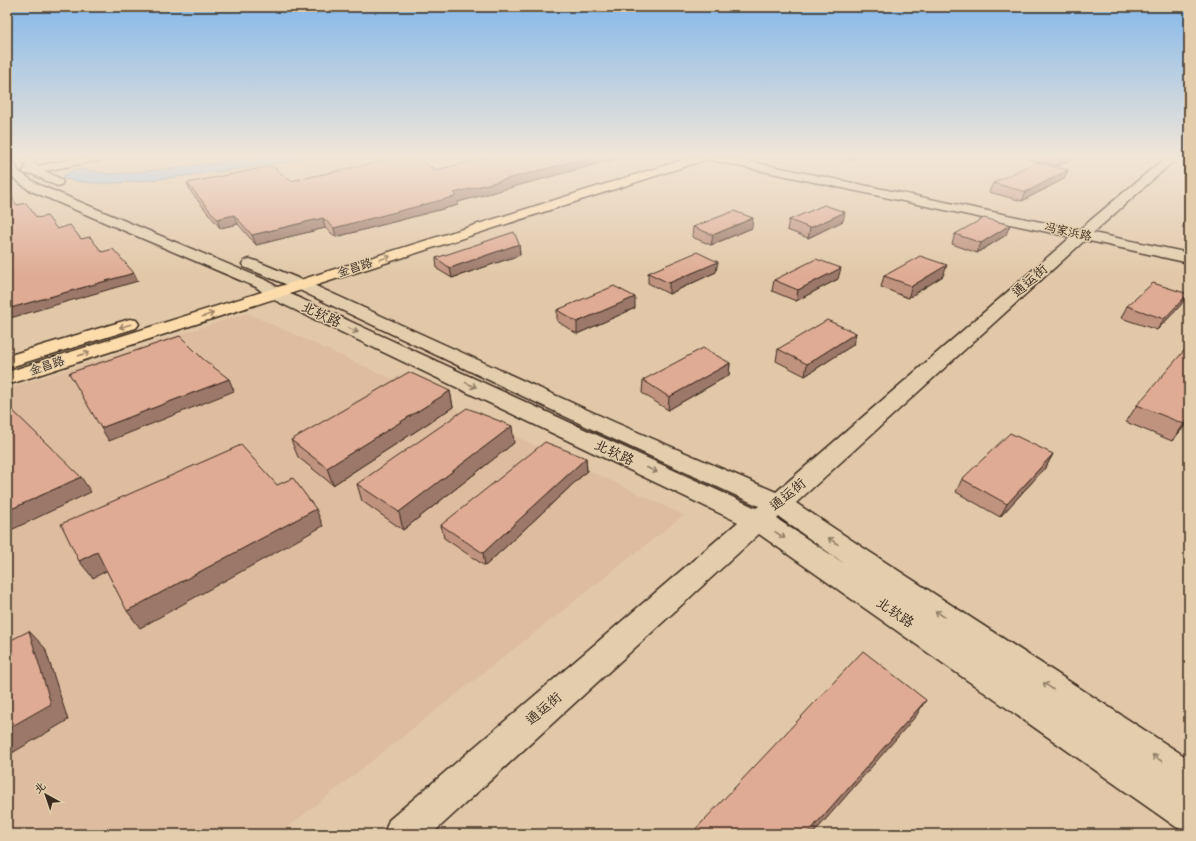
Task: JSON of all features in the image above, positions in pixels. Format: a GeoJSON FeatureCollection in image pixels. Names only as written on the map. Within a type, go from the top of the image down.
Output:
{"type":"FeatureCollection","features":[{"type":"Feature","properties":{"kind":"main road","name":"金昌路"},"geometry":{"type":"LineString","coordinates":[[7,379],[280,285],[555,196]]}},
{"type":"Feature","properties":{"kind":"main road","name":"金昌路"},"geometry":{"type":"LineString","coordinates":[[7,362],[280,285],[574,196]]}},
{"type":"Feature","properties":{"kind":"street","name":"北软路"},"geometry":{"type":"LineString","coordinates":[[57,196],[280,285],[779,504],[862,562],[1189,780]]}},
{"type":"Feature","properties":{"kind":"street","name":"冯家浜路"},"geometry":{"type":"LineString","coordinates":[[898,196],[1189,258]]}},
{"type":"Feature","properties":{"kind":"street","name":"通运街"},"geometry":{"type":"LineString","coordinates":[[403,834],[1127,196]]}},
{"type":"Feature","properties":{"kind":"street","name":"北软路"},"geometry":{"type":"LineString","coordinates":[[240,260],[280,285],[758,520],[1189,814]]}},
{"type":"Feature","properties":{"kind":"shaded area"},"geometry":{"type":"Polygon","coordinates":[[[247,313],[684,515],[279,834],[7,834],[7,389],[247,313]]]}},
{"type":"Feature","properties":{"kind":"building"},"geometry":{"type":"Polygon","coordinates":[[[7,196],[11,196],[17,205],[26,203],[37,218],[47,216],[57,229],[70,225],[81,239],[90,237],[102,252],[113,249],[134,273],[7,309],[7,196]]]}},
{"type":"Feature","properties":{"kind":"building"},"geometry":{"type":"Polygon","coordinates":[[[198,196],[456,196],[334,228],[323,218],[252,235],[234,215],[217,219],[198,196]]]}},
{"type":"Feature","properties":{"kind":"building"},"geometry":{"type":"Polygon","coordinates":[[[824,205],[845,212],[810,228],[789,220],[824,205]]]}},
{"type":"Feature","properties":{"kind":"building"},"geometry":{"type":"Polygon","coordinates":[[[734,211],[753,218],[713,235],[693,227],[734,211]]]}},
{"type":"Feature","properties":{"kind":"building"},"geometry":{"type":"Polygon","coordinates":[[[984,218],[1010,225],[981,243],[955,234],[984,218]]]}},
{"type":"Feature","properties":{"kind":"building"},"geometry":{"type":"Polygon","coordinates":[[[514,232],[519,244],[450,268],[436,258],[514,232]]]}},
{"type":"Feature","properties":{"kind":"building"},"geometry":{"type":"Polygon","coordinates":[[[697,252],[718,262],[669,283],[648,273],[697,252]]]}},
{"type":"Feature","properties":{"kind":"building"},"geometry":{"type":"Polygon","coordinates":[[[920,256],[947,265],[912,286],[884,276],[920,256]]]}},
{"type":"Feature","properties":{"kind":"building"},"geometry":{"type":"Polygon","coordinates":[[[816,259],[841,268],[798,290],[774,280],[816,259]]]}},
{"type":"Feature","properties":{"kind":"building"},"geometry":{"type":"Polygon","coordinates":[[[1153,283],[1188,294],[1164,319],[1127,306],[1153,283]]]}},
{"type":"Feature","properties":{"kind":"building"},"geometry":{"type":"Polygon","coordinates":[[[614,286],[635,297],[577,322],[557,310],[614,286]]]}},
{"type":"Feature","properties":{"kind":"building"},"geometry":{"type":"Polygon","coordinates":[[[827,320],[856,333],[807,364],[778,349],[827,320]]]}},
{"type":"Feature","properties":{"kind":"building"},"geometry":{"type":"Polygon","coordinates":[[[180,336],[203,359],[229,379],[101,428],[69,373],[180,336]]]}},
{"type":"Feature","properties":{"kind":"building"},"geometry":{"type":"Polygon","coordinates":[[[1189,345],[1189,418],[1184,424],[1137,405],[1189,345]]]}},
{"type":"Feature","properties":{"kind":"building"},"geometry":{"type":"Polygon","coordinates":[[[703,348],[730,363],[669,397],[643,380],[703,348]]]}},
{"type":"Feature","properties":{"kind":"building"},"geometry":{"type":"Polygon","coordinates":[[[409,372],[450,391],[327,468],[291,440],[409,372]]]}},
{"type":"Feature","properties":{"kind":"building"},"geometry":{"type":"Polygon","coordinates":[[[7,405],[81,477],[7,511],[7,405]]]}},
{"type":"Feature","properties":{"kind":"building"},"geometry":{"type":"Polygon","coordinates":[[[467,408],[512,426],[399,512],[357,484],[467,408]]]}},
{"type":"Feature","properties":{"kind":"building"},"geometry":{"type":"Polygon","coordinates":[[[1010,433],[1053,454],[1007,504],[962,479],[1010,433]]]}},
{"type":"Feature","properties":{"kind":"building"},"geometry":{"type":"Polygon","coordinates":[[[545,442],[586,458],[483,553],[441,525],[545,442]]]}},
{"type":"Feature","properties":{"kind":"building"},"geometry":{"type":"Polygon","coordinates":[[[241,445],[277,485],[293,478],[316,509],[127,611],[97,552],[79,561],[61,524],[241,445]]]}},
{"type":"Feature","properties":{"kind":"building"},"geometry":{"type":"Polygon","coordinates":[[[29,631],[51,704],[7,729],[7,642],[29,631]]]}},
{"type":"Feature","properties":{"kind":"building"},"geometry":{"type":"Polygon","coordinates":[[[863,651],[926,700],[807,834],[691,834],[863,651]]]}}]}
